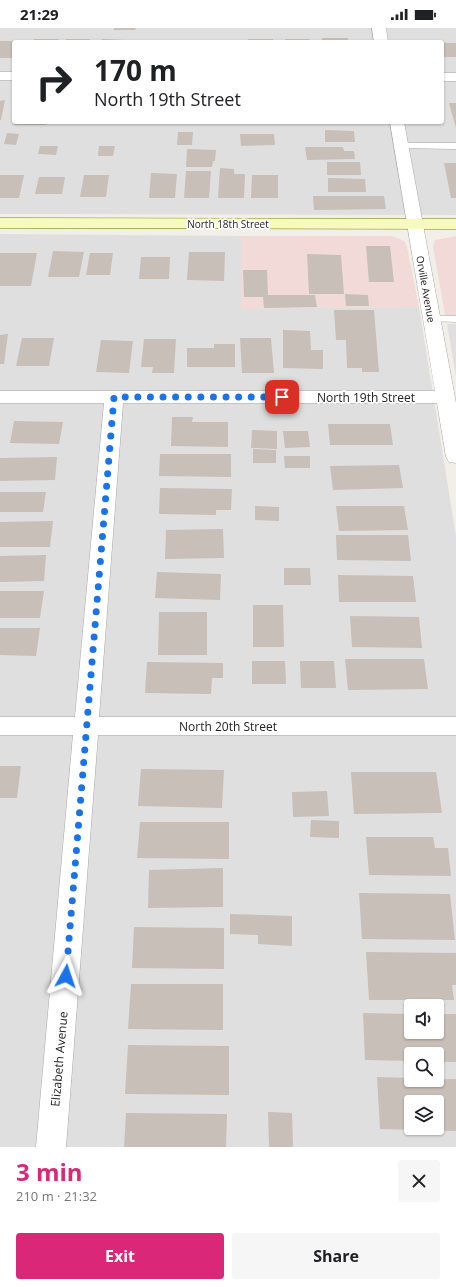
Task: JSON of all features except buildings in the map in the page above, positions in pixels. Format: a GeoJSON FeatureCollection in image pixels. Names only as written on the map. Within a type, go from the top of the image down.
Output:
{"type":"FeatureCollection","features":[{"type":"Feature","properties":{"kind":"main road","name":"North 18th Street"},"geometry":{"type":"LineString","coordinates":[[0,223],[456,224]]}},
{"type":"Feature","properties":{"kind":"street"},"geometry":{"type":"LineString","coordinates":[[379,28],[382,40]]}},
{"type":"Feature","properties":{"kind":"street"},"geometry":{"type":"LineString","coordinates":[[0,76],[12,76]]}},
{"type":"Feature","properties":{"kind":"street"},"geometry":{"type":"LineString","coordinates":[[444,77],[456,77]]}},
{"type":"Feature","properties":{"kind":"street","name":"Orville Avenue"},"geometry":{"type":"LineString","coordinates":[[397,124],[445,397],[454,430],[456,457]]}},
{"type":"Feature","properties":{"kind":"street","name":"North 19th Street"},"geometry":{"type":"LineString","coordinates":[[0,397],[445,397]]}},
{"type":"Feature","properties":{"kind":"street","name":"Elizabeth Avenue"},"geometry":{"type":"LineString","coordinates":[[51,1147],[114,397]]}},
{"type":"Feature","properties":{"kind":"street","name":"North 20th Street"},"geometry":{"type":"LineString","coordinates":[[0,726],[456,726]]}},
{"type":"Feature","properties":{"kind":"lane"},"geometry":{"type":"LineString","coordinates":[[402,146],[456,146]]}},
{"type":"Feature","properties":{"kind":"lane"},"geometry":{"type":"LineString","coordinates":[[432,319],[456,319]]}},
{"type":"Feature","properties":{"kind":"shaded area"},"geometry":{"type":"Polygon","coordinates":[[[0,28],[456,28],[456,215],[0,214],[0,28]]]}},
{"type":"Feature","properties":{"kind":"shaded area"},"geometry":{"type":"Polygon","coordinates":[[[0,234],[241,236],[241,308],[419,307],[456,536],[456,1147],[0,1147],[0,234]]]}},
{"type":"Feature","properties":{"kind":"shaded area"},"geometry":{"type":"Polygon","coordinates":[[[241,236],[392,236],[400,239],[405,242],[407,247],[419,307],[241,309],[241,236]]]}},
{"type":"Feature","properties":{"kind":"shaded area"},"geometry":{"type":"Polygon","coordinates":[[[456,236],[456,316],[445,315],[433,247],[435,240],[456,236]]]}},
{"type":"Feature","properties":{"kind":"shaded area"},"geometry":{"type":"Polygon","coordinates":[[[447,324],[456,324],[456,376],[447,324]]]}},
{"type":"Feature","properties":{"kind":"route"},"geometry":{"type":"LineString","coordinates":[[66,976],[114,397],[282,397]]}}]}
